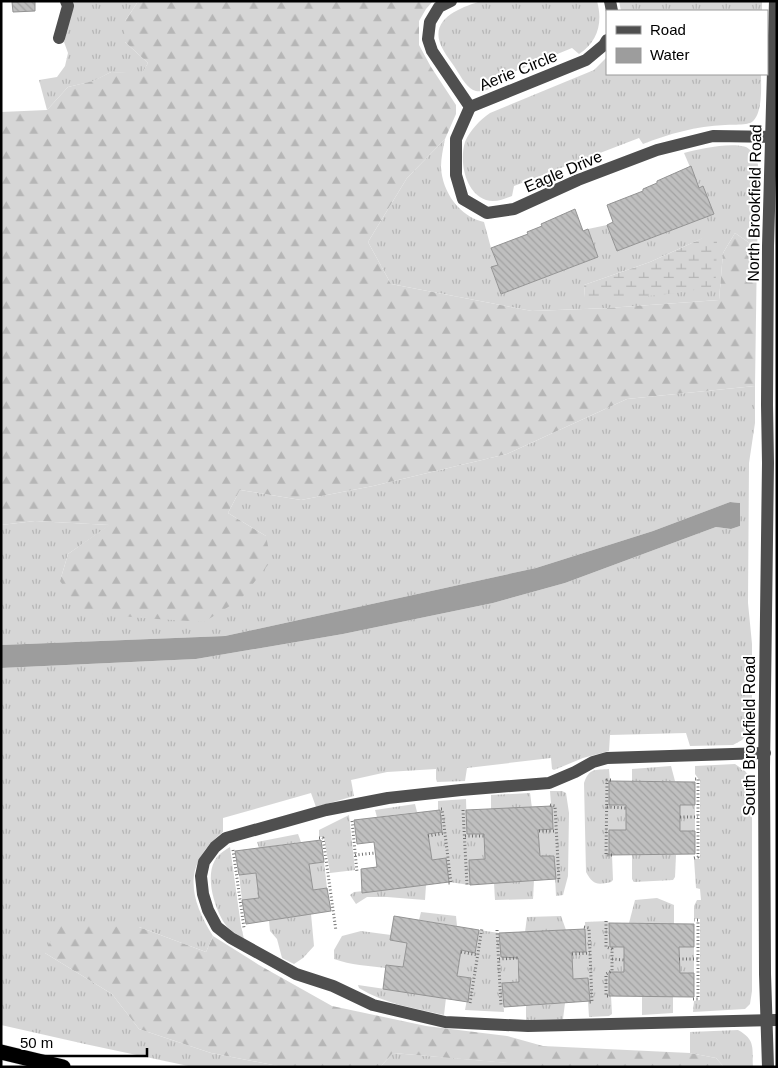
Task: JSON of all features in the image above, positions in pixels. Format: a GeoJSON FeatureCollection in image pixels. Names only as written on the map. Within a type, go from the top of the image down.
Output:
{"type":"FeatureCollection","features":[{"type":"Feature","properties":{"kind":"highway"},"geometry":{"type":"LineString","coordinates":[[1,1052],[63,1067]]}},
{"type":"Feature","properties":{"kind":"street"},"geometry":{"type":"LineString","coordinates":[[59,38],[68,6],[66,1]]}},
{"type":"Feature","properties":{"kind":"street","name":"Aerie Circle"},"geometry":{"type":"LineString","coordinates":[[451,1],[439,7],[430,22],[428,39],[432,51],[470,107],[586,60],[606,42]]}},
{"type":"Feature","properties":{"kind":"street","name":"North Brookfield Road"},"geometry":{"type":"LineString","coordinates":[[767,405],[768,246],[774,137],[774,1]]}},
{"type":"Feature","properties":{"kind":"street","name":"Eagle Drive"},"geometry":{"type":"LineString","coordinates":[[470,107],[456,140],[456,175],[463,199],[487,213],[514,209],[578,180],[658,150],[713,136],[774,137]]}},
{"type":"Feature","properties":{"kind":"street","name":"South Brookfield Road"},"geometry":{"type":"LineString","coordinates":[[767,405],[764,888],[771,1020],[771,1064]]}},
{"type":"Feature","properties":{"kind":"street"},"geometry":{"type":"LineString","coordinates":[[765,753],[607,758],[593,762],[549,783],[388,798],[326,810],[226,838],[215,847],[204,862],[200,876],[208,910],[217,927],[231,938],[296,974],[333,986],[373,1005],[445,1022],[528,1026],[771,1020]]}},
{"type":"Feature","properties":{"kind":"path"},"geometry":{"type":"LineString","coordinates":[[694,858],[698,857],[698,779],[695,779]]}},
{"type":"Feature","properties":{"kind":"path"},"geometry":{"type":"LineString","coordinates":[[611,780],[607,780],[606,856],[612,856]]}},
{"type":"Feature","properties":{"kind":"path"},"geometry":{"type":"LineString","coordinates":[[550,805],[555,806],[559,881],[555,881]]}},
{"type":"Feature","properties":{"kind":"path"},"geometry":{"type":"LineString","coordinates":[[607,807],[626,808]]}},
{"type":"Feature","properties":{"kind":"path"},"geometry":{"type":"LineString","coordinates":[[438,808],[442,809],[451,883],[447,883]]}},
{"type":"Feature","properties":{"kind":"path"},"geometry":{"type":"LineString","coordinates":[[463,810],[467,885]]}},
{"type":"Feature","properties":{"kind":"path"},"geometry":{"type":"LineString","coordinates":[[680,817],[698,816]]}},
{"type":"Feature","properties":{"kind":"path"},"geometry":{"type":"LineString","coordinates":[[352,821],[357,872]]}},
{"type":"Feature","properties":{"kind":"path"},"geometry":{"type":"LineString","coordinates":[[538,831],[556,831]]}},
{"type":"Feature","properties":{"kind":"path"},"geometry":{"type":"LineString","coordinates":[[428,836],[445,833]]}},
{"type":"Feature","properties":{"kind":"path"},"geometry":{"type":"LineString","coordinates":[[465,836],[484,836]]}},
{"type":"Feature","properties":{"kind":"path"},"geometry":{"type":"LineString","coordinates":[[231,837],[247,946]]}},
{"type":"Feature","properties":{"kind":"path"},"geometry":{"type":"LineString","coordinates":[[319,838],[323,838],[336,931]]}},
{"type":"Feature","properties":{"kind":"path"},"geometry":{"type":"LineString","coordinates":[[355,855],[376,853]]}},
{"type":"Feature","properties":{"kind":"path"},"geometry":{"type":"LineString","coordinates":[[693,999],[698,999],[698,920],[694,920]]}},
{"type":"Feature","properties":{"kind":"path"},"geometry":{"type":"LineString","coordinates":[[606,921],[606,946],[612,949],[612,971],[606,974],[608,996]]}},
{"type":"Feature","properties":{"kind":"path"},"geometry":{"type":"LineString","coordinates":[[584,927],[589,928],[592,1002],[588,1002]]}},
{"type":"Feature","properties":{"kind":"path"},"geometry":{"type":"LineString","coordinates":[[470,1003],[482,928]]}},
{"type":"Feature","properties":{"kind":"path"},"geometry":{"type":"LineString","coordinates":[[497,930],[501,1006]]}},
{"type":"Feature","properties":{"kind":"path"},"geometry":{"type":"LineString","coordinates":[[460,952],[478,955]]}},
{"type":"Feature","properties":{"kind":"path"},"geometry":{"type":"LineString","coordinates":[[572,954],[590,953]]}},
{"type":"Feature","properties":{"kind":"path"},"geometry":{"type":"LineString","coordinates":[[499,958],[518,958]]}},
{"type":"Feature","properties":{"kind":"path"},"geometry":{"type":"LineString","coordinates":[[612,959],[624,960]]}},
{"type":"Feature","properties":{"kind":"path"},"geometry":{"type":"LineString","coordinates":[[679,959],[698,959]]}},
{"type":"Feature","properties":{"kind":"green space"},"geometry":{"type":"Polygon","coordinates":[[[70,1],[142,1],[137,3],[125,21],[125,42],[148,63],[142,74],[111,72],[94,81],[68,87],[47,110],[39,80],[57,77],[65,66],[68,53],[64,42],[70,13],[70,1]]]}},
{"type":"Feature","properties":{"kind":"green space"},"geometry":{"type":"Polygon","coordinates":[[[142,1],[433,1],[419,21],[419,45],[456,105],[456,114],[445,139],[407,178],[368,242],[391,284],[532,311],[719,300],[723,253],[735,233],[757,248],[755,386],[627,399],[507,454],[373,486],[301,500],[240,490],[228,513],[266,536],[271,561],[241,599],[204,622],[82,612],[60,581],[68,554],[109,525],[35,521],[1,525],[1,112],[47,110],[68,87],[93,81],[111,72],[142,73],[148,63],[125,42],[125,21],[137,3],[142,1]]]}},
{"type":"Feature","properties":{"kind":"green space"},"geometry":{"type":"Polygon","coordinates":[[[481,1],[597,1],[599,24],[591,44],[579,54],[572,48],[499,78],[499,85],[486,90],[476,91],[465,82],[446,55],[438,34],[440,26],[450,14],[481,1]]]}},
{"type":"Feature","properties":{"kind":"green space"},"geometry":{"type":"Polygon","coordinates":[[[619,1],[762,1],[762,10],[621,10],[619,1]]]}},
{"type":"Feature","properties":{"kind":"green space"},"geometry":{"type":"Polygon","coordinates":[[[606,58],[606,75],[761,75],[760,106],[756,118],[752,122],[693,129],[643,144],[639,138],[514,186],[512,196],[496,201],[486,200],[473,191],[465,176],[463,150],[470,133],[483,119],[490,113],[594,70],[606,58]]]}},
{"type":"Feature","properties":{"kind":"green space"},"geometry":{"type":"Polygon","coordinates":[[[445,139],[441,167],[445,185],[460,209],[467,215],[484,222],[498,265],[491,268],[501,294],[598,257],[588,229],[607,225],[617,251],[714,214],[703,187],[699,188],[684,153],[732,145],[746,147],[755,155],[759,172],[757,248],[735,233],[723,253],[719,300],[532,311],[391,284],[368,242],[407,178],[445,139]],[[703,238],[650,262],[584,285],[585,297],[703,238]]]}},
{"type":"Feature","properties":{"kind":"green space"},"geometry":{"type":"Polygon","coordinates":[[[703,238],[717,240],[716,277],[711,287],[648,296],[617,298],[585,297],[584,285],[650,262],[703,238]]]}},
{"type":"Feature","properties":{"kind":"green space"},"geometry":{"type":"Polygon","coordinates":[[[755,386],[755,423],[749,463],[748,603],[752,644],[752,723],[750,731],[742,740],[733,745],[690,746],[686,733],[610,735],[609,751],[583,758],[554,770],[552,769],[551,758],[467,768],[465,781],[437,782],[436,769],[387,772],[351,780],[354,796],[316,807],[311,793],[223,818],[223,832],[201,856],[196,868],[194,881],[198,907],[213,936],[206,952],[139,927],[45,953],[112,994],[139,1029],[211,1053],[283,1067],[193,1067],[1,1025],[1,668],[196,659],[343,634],[493,603],[565,583],[716,527],[731,529],[740,526],[740,503],[730,502],[653,531],[536,568],[225,636],[1,645],[1,525],[35,521],[110,525],[68,554],[60,581],[266,536],[228,513],[240,490],[301,500],[373,486],[507,454],[627,399],[755,386]]]}},
{"type":"Feature","properties":{"kind":"green space"},"geometry":{"type":"Polygon","coordinates":[[[735,764],[745,771],[752,780],[752,991],[750,1004],[745,1009],[693,1012],[694,1001],[700,1000],[700,919],[694,919],[694,906],[697,900],[701,900],[700,889],[696,888],[694,859],[700,859],[700,781],[695,774],[695,766],[735,764]]]}},
{"type":"Feature","properties":{"kind":"green space"},"geometry":{"type":"Polygon","coordinates":[[[671,766],[675,781],[632,781],[632,769],[671,766]]]}},
{"type":"Feature","properties":{"kind":"green space"},"geometry":{"type":"Polygon","coordinates":[[[609,769],[609,805],[626,805],[626,830],[609,831],[609,855],[612,855],[613,880],[599,884],[593,882],[586,872],[584,783],[590,772],[609,769]]]}},
{"type":"Feature","properties":{"kind":"green space"},"geometry":{"type":"Polygon","coordinates":[[[550,791],[566,793],[569,813],[568,876],[563,895],[556,896],[554,856],[540,856],[538,830],[553,829],[550,791]]]}},
{"type":"Feature","properties":{"kind":"green space"},"geometry":{"type":"Polygon","coordinates":[[[530,793],[532,808],[491,809],[491,795],[530,793]]]}},
{"type":"Feature","properties":{"kind":"green space"},"geometry":{"type":"Polygon","coordinates":[[[466,799],[467,834],[484,834],[485,859],[469,860],[470,885],[449,882],[446,859],[432,860],[428,834],[442,832],[438,801],[466,799]]]}},
{"type":"Feature","properties":{"kind":"green space"},"geometry":{"type":"Polygon","coordinates":[[[415,804],[417,812],[377,817],[375,810],[415,804]]]}},
{"type":"Feature","properties":{"kind":"green space"},"geometry":{"type":"Polygon","coordinates":[[[680,805],[695,805],[695,831],[680,831],[680,805]]]}},
{"type":"Feature","properties":{"kind":"green space"},"geometry":{"type":"Polygon","coordinates":[[[349,815],[355,870],[330,873],[324,837],[319,837],[319,830],[349,815]]]}},
{"type":"Feature","properties":{"kind":"green space"},"geometry":{"type":"Polygon","coordinates":[[[298,834],[301,842],[259,848],[257,842],[298,834]]]}},
{"type":"Feature","properties":{"kind":"green space"},"geometry":{"type":"Polygon","coordinates":[[[230,847],[244,939],[225,924],[217,908],[212,889],[212,869],[215,861],[221,853],[230,847]]]}},
{"type":"Feature","properties":{"kind":"green space"},"geometry":{"type":"Polygon","coordinates":[[[632,855],[676,855],[675,877],[673,880],[634,882],[632,879],[632,855]]]}},
{"type":"Feature","properties":{"kind":"green space"},"geometry":{"type":"Polygon","coordinates":[[[324,862],[327,888],[313,890],[309,864],[324,862]]]}},
{"type":"Feature","properties":{"kind":"green space"},"geometry":{"type":"Polygon","coordinates":[[[256,873],[259,898],[242,900],[239,875],[256,873]]]}},
{"type":"Feature","properties":{"kind":"green space"},"geometry":{"type":"Polygon","coordinates":[[[534,880],[533,899],[495,900],[494,883],[534,880]]]}},
{"type":"Feature","properties":{"kind":"green space"},"geometry":{"type":"Polygon","coordinates":[[[426,885],[425,900],[367,897],[356,904],[350,895],[354,892],[426,885]]]}},
{"type":"Feature","properties":{"kind":"green space"},"geometry":{"type":"Polygon","coordinates":[[[657,898],[674,905],[674,924],[629,923],[635,900],[657,898]]]}},
{"type":"Feature","properties":{"kind":"green space"},"geometry":{"type":"Polygon","coordinates":[[[421,912],[456,916],[457,926],[419,920],[421,912]]]}},
{"type":"Feature","properties":{"kind":"green space"},"geometry":{"type":"Polygon","coordinates":[[[311,914],[314,946],[303,958],[294,964],[282,958],[277,939],[270,931],[269,921],[311,914]]]}},
{"type":"Feature","properties":{"kind":"green space"},"geometry":{"type":"Polygon","coordinates":[[[561,916],[566,930],[525,932],[527,917],[561,916]]]}},
{"type":"Feature","properties":{"kind":"green space"},"geometry":{"type":"Polygon","coordinates":[[[608,921],[610,947],[624,947],[624,972],[611,996],[612,1014],[609,1016],[589,1017],[588,978],[573,979],[572,952],[586,951],[585,922],[608,921]]]}},
{"type":"Feature","properties":{"kind":"green space"},"geometry":{"type":"Polygon","coordinates":[[[58,925],[139,927],[206,952],[213,936],[259,965],[332,1006],[426,1026],[507,1036],[543,1046],[690,1053],[716,1058],[724,1067],[551,1067],[393,1053],[380,1067],[283,1067],[211,1053],[139,1029],[112,994],[45,953],[58,925]]]}},
{"type":"Feature","properties":{"kind":"green space"},"geometry":{"type":"Polygon","coordinates":[[[479,930],[499,933],[501,957],[517,957],[519,982],[502,983],[504,1012],[465,1010],[471,978],[457,976],[461,950],[475,952],[479,930]]]}},
{"type":"Feature","properties":{"kind":"green space"},"geometry":{"type":"Polygon","coordinates":[[[361,931],[391,935],[407,943],[403,967],[387,965],[386,968],[366,966],[334,959],[334,950],[342,936],[361,931]]]}},
{"type":"Feature","properties":{"kind":"green space"},"geometry":{"type":"Polygon","coordinates":[[[679,947],[694,947],[694,973],[680,973],[679,947]]]}},
{"type":"Feature","properties":{"kind":"green space"},"geometry":{"type":"Polygon","coordinates":[[[358,985],[446,998],[444,1015],[389,1002],[359,988],[358,985]]]}},
{"type":"Feature","properties":{"kind":"green space"},"geometry":{"type":"Polygon","coordinates":[[[642,996],[673,997],[673,1013],[642,1015],[642,996]]]}},
{"type":"Feature","properties":{"kind":"green space"},"geometry":{"type":"Polygon","coordinates":[[[565,1003],[563,1019],[526,1020],[526,1006],[565,1003]]]}},
{"type":"Feature","properties":{"kind":"green space"},"geometry":{"type":"Polygon","coordinates":[[[738,1030],[748,1037],[752,1045],[753,1067],[724,1067],[716,1058],[690,1053],[690,1032],[738,1030]]]}},
{"type":"Feature","properties":{"kind":"green space"},"geometry":{"type":"Polygon","coordinates":[[[393,1053],[547,1066],[551,1067],[380,1067],[393,1053]]]}},
{"type":"Feature","properties":{"kind":"water"},"geometry":{"type":"Polygon","coordinates":[[[730,502],[740,503],[740,526],[731,529],[716,527],[565,583],[493,603],[343,634],[196,659],[1,668],[1,645],[225,636],[536,568],[653,531],[730,502]]]}},
{"type":"Feature","properties":{"kind":"building"},"geometry":{"type":"Polygon","coordinates":[[[35,1],[35,11],[13,12],[12,2],[35,1]]]}},
{"type":"Feature","properties":{"kind":"building"},"geometry":{"type":"Polygon","coordinates":[[[691,166],[699,188],[703,186],[714,214],[617,251],[607,225],[613,222],[607,205],[643,191],[643,189],[657,183],[657,181],[691,166]]]}},
{"type":"Feature","properties":{"kind":"building"},"geometry":{"type":"Polygon","coordinates":[[[575,209],[583,231],[588,229],[598,257],[501,294],[491,267],[498,265],[491,248],[528,234],[527,232],[542,226],[541,224],[575,209]]]}},
{"type":"Feature","properties":{"kind":"building"},"geometry":{"type":"Polygon","coordinates":[[[609,781],[695,782],[695,805],[680,805],[680,831],[695,831],[695,854],[609,855],[609,830],[626,830],[626,805],[609,805],[609,781]]]}},
{"type":"Feature","properties":{"kind":"building"},"geometry":{"type":"Polygon","coordinates":[[[552,806],[553,829],[538,830],[540,856],[554,856],[556,879],[470,885],[469,860],[485,859],[484,834],[467,834],[466,810],[552,806]]]}},
{"type":"Feature","properties":{"kind":"building"},"geometry":{"type":"Polygon","coordinates":[[[440,810],[442,832],[428,834],[432,860],[446,858],[449,882],[362,893],[361,869],[377,867],[374,842],[357,844],[354,820],[440,810]]]}},
{"type":"Feature","properties":{"kind":"building"},"geometry":{"type":"Polygon","coordinates":[[[321,840],[324,862],[309,864],[313,890],[327,888],[331,911],[246,924],[242,900],[259,898],[256,873],[239,875],[235,851],[321,840]]]}},
{"type":"Feature","properties":{"kind":"building"},"geometry":{"type":"Polygon","coordinates":[[[394,916],[479,930],[475,953],[461,950],[457,976],[471,978],[468,1002],[383,989],[386,965],[403,967],[407,943],[390,940],[394,916]]]}},
{"type":"Feature","properties":{"kind":"building"},"geometry":{"type":"Polygon","coordinates":[[[609,923],[694,924],[694,947],[679,947],[680,973],[694,973],[694,997],[609,996],[609,972],[624,972],[624,947],[610,947],[609,923]]]}},
{"type":"Feature","properties":{"kind":"building"},"geometry":{"type":"Polygon","coordinates":[[[585,929],[586,952],[572,952],[573,979],[588,978],[590,1001],[504,1007],[502,983],[519,982],[518,958],[501,957],[499,933],[585,929]]]}}]}
